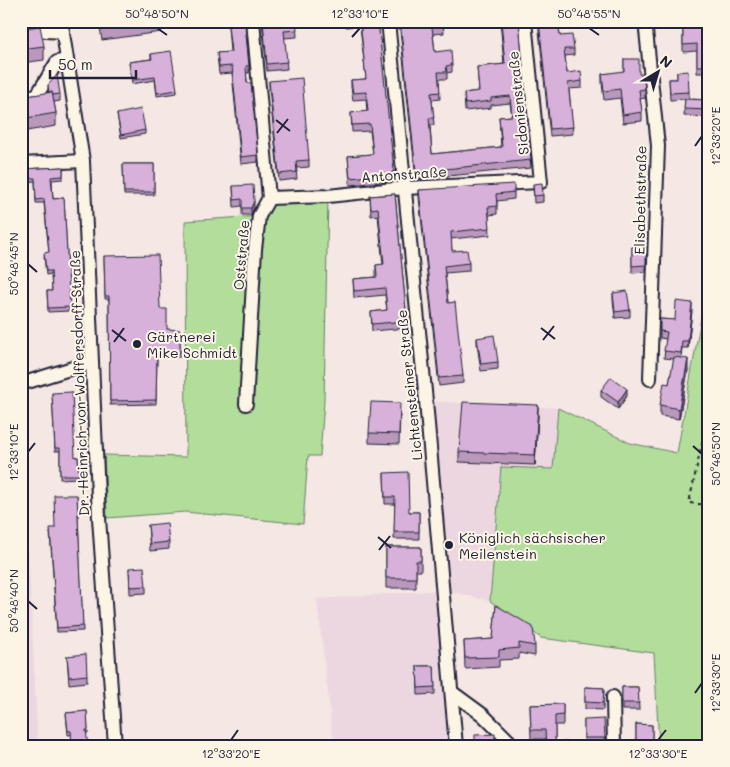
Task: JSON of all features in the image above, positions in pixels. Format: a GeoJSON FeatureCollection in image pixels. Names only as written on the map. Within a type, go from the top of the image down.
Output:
{"type":"FeatureCollection","features":[{"type":"Feature","properties":{"kind":"street"},"geometry":{"type":"LineString","coordinates":[[253,21],[269,198]]}},
{"type":"Feature","properties":{"kind":"street","name":"Lichtensteiner Straße"},"geometry":{"type":"LineString","coordinates":[[388,21],[453,693],[456,746]]}},
{"type":"Feature","properties":{"kind":"street","name":"Sidonienstraße"},"geometry":{"type":"LineString","coordinates":[[525,21],[541,182]]}},
{"type":"Feature","properties":{"kind":"street","name":"Elisabethstraße"},"geometry":{"type":"LineString","coordinates":[[645,21],[658,146],[650,380]]}},
{"type":"Feature","properties":{"kind":"street"},"geometry":{"type":"LineString","coordinates":[[21,30],[30,29],[49,33],[62,26]]}},
{"type":"Feature","properties":{"kind":"street","name":"Dr.-Heinrich-von-Wolffersdorff-Straße"},"geometry":{"type":"LineString","coordinates":[[62,26],[83,161],[99,518],[115,746]]}},
{"type":"Feature","properties":{"kind":"street"},"geometry":{"type":"LineString","coordinates":[[21,98],[37,95],[57,62],[67,60]]}},
{"type":"Feature","properties":{"kind":"street"},"geometry":{"type":"LineString","coordinates":[[21,164],[83,161]]}},
{"type":"Feature","properties":{"kind":"street","name":"Antonstraße"},"geometry":{"type":"LineString","coordinates":[[269,198],[328,196],[404,188],[541,182]]}},
{"type":"Feature","properties":{"kind":"street","name":"Oststraße"},"geometry":{"type":"LineString","coordinates":[[246,404],[255,249],[259,216],[269,198]]}},
{"type":"Feature","properties":{"kind":"street"},"geometry":{"type":"LineString","coordinates":[[21,384],[92,362]]}},
{"type":"Feature","properties":{"kind":"street"},"geometry":{"type":"LineString","coordinates":[[453,693],[483,715],[514,746]]}},
{"type":"Feature","properties":{"kind":"street"},"geometry":{"type":"LineString","coordinates":[[613,697],[614,746]]}},
{"type":"Feature","properties":{"kind":"path"},"geometry":{"type":"LineString","coordinates":[[709,410],[689,503],[709,505]]}},
{"type":"Feature","properties":{"kind":"shaded area"},"geometry":{"type":"Polygon","coordinates":[[[426,401],[558,408],[554,470],[501,467],[490,601],[443,590],[456,746],[334,746],[317,599],[442,590],[426,401]]]}},
{"type":"Feature","properties":{"kind":"shaded area"},"geometry":{"type":"Polygon","coordinates":[[[21,402],[38,746],[21,746],[21,402]]]}},
{"type":"Feature","properties":{"kind":"green space"},"geometry":{"type":"Polygon","coordinates":[[[328,196],[324,401],[320,456],[308,456],[303,524],[185,512],[107,518],[104,455],[186,457],[185,221],[259,216],[269,198],[328,196]]]}},
{"type":"Feature","properties":{"kind":"green space"},"geometry":{"type":"Polygon","coordinates":[[[709,273],[709,746],[659,746],[654,653],[541,638],[490,601],[501,467],[553,469],[558,408],[630,443],[677,453],[709,273]]]}},
{"type":"Feature","properties":{"kind":"building"},"geometry":{"type":"Polygon","coordinates":[[[100,21],[161,21],[161,22],[102,30],[100,21]]]}},
{"type":"Feature","properties":{"kind":"building"},"geometry":{"type":"Polygon","coordinates":[[[263,21],[296,21],[297,30],[284,31],[287,62],[267,64],[263,21]]]}},
{"type":"Feature","properties":{"kind":"building"},"geometry":{"type":"Polygon","coordinates":[[[360,21],[378,21],[394,170],[391,174],[350,178],[348,156],[373,154],[370,124],[352,125],[351,113],[368,111],[366,92],[353,93],[351,80],[366,79],[360,21]]]}},
{"type":"Feature","properties":{"kind":"building"},"geometry":{"type":"Polygon","coordinates":[[[400,21],[443,21],[444,26],[432,27],[435,52],[451,50],[452,65],[446,66],[447,72],[438,72],[440,92],[431,93],[434,118],[429,118],[432,154],[502,147],[499,117],[512,116],[510,96],[491,98],[491,101],[465,104],[464,93],[479,91],[477,67],[505,64],[501,21],[519,21],[531,160],[416,172],[400,21]]]}},
{"type":"Feature","properties":{"kind":"building"},"geometry":{"type":"Polygon","coordinates":[[[539,21],[558,21],[560,36],[572,35],[574,49],[564,49],[567,73],[581,71],[582,81],[568,83],[573,127],[550,129],[539,21]]]}},
{"type":"Feature","properties":{"kind":"building"},"geometry":{"type":"Polygon","coordinates":[[[245,24],[249,66],[246,66],[247,83],[251,83],[258,155],[241,157],[232,66],[219,67],[217,53],[231,52],[228,26],[245,24]]]}},
{"type":"Feature","properties":{"kind":"building"},"geometry":{"type":"Polygon","coordinates":[[[709,25],[709,66],[697,66],[697,44],[683,45],[683,26],[709,25]]]}},
{"type":"Feature","properties":{"kind":"building"},"geometry":{"type":"Polygon","coordinates":[[[40,26],[44,46],[21,49],[21,29],[40,26]]]}},
{"type":"Feature","properties":{"kind":"building"},"geometry":{"type":"Polygon","coordinates":[[[171,51],[177,90],[157,93],[155,77],[132,80],[129,62],[152,59],[151,54],[171,51]]]}},
{"type":"Feature","properties":{"kind":"building"},"geometry":{"type":"Polygon","coordinates":[[[624,59],[639,59],[639,74],[643,74],[645,89],[639,90],[642,112],[623,115],[620,89],[604,91],[602,74],[624,71],[624,59]]]}},
{"type":"Feature","properties":{"kind":"building"},"geometry":{"type":"Polygon","coordinates":[[[688,71],[689,92],[670,93],[669,79],[677,79],[677,72],[688,71]]]}},
{"type":"Feature","properties":{"kind":"building"},"geometry":{"type":"Polygon","coordinates":[[[57,75],[60,94],[53,95],[52,92],[49,92],[48,85],[57,75]]]}},
{"type":"Feature","properties":{"kind":"building"},"geometry":{"type":"Polygon","coordinates":[[[302,78],[309,160],[296,161],[297,172],[279,174],[269,81],[302,78]]]}},
{"type":"Feature","properties":{"kind":"building"},"geometry":{"type":"Polygon","coordinates":[[[52,92],[56,113],[21,119],[21,97],[52,92]]]}},
{"type":"Feature","properties":{"kind":"building"},"geometry":{"type":"Polygon","coordinates":[[[685,99],[709,100],[709,110],[684,109],[685,99]]]}},
{"type":"Feature","properties":{"kind":"building"},"geometry":{"type":"Polygon","coordinates":[[[141,109],[145,130],[121,135],[117,114],[141,109]]]}},
{"type":"Feature","properties":{"kind":"building"},"geometry":{"type":"Polygon","coordinates":[[[123,164],[154,164],[154,192],[124,192],[123,164]]]}},
{"type":"Feature","properties":{"kind":"building"},"geometry":{"type":"Polygon","coordinates":[[[63,167],[63,176],[51,177],[53,199],[64,198],[70,307],[48,308],[47,291],[52,291],[51,271],[46,271],[44,253],[49,252],[44,199],[36,200],[35,178],[21,179],[21,169],[63,167]]]}},
{"type":"Feature","properties":{"kind":"building"},"geometry":{"type":"Polygon","coordinates":[[[542,183],[543,195],[534,196],[533,184],[542,183]]]}},
{"type":"Feature","properties":{"kind":"building"},"geometry":{"type":"Polygon","coordinates":[[[514,184],[514,192],[496,194],[497,206],[488,207],[490,228],[451,232],[452,251],[467,250],[469,263],[444,266],[448,303],[455,302],[463,376],[439,378],[419,190],[514,184]]]}},
{"type":"Feature","properties":{"kind":"building"},"geometry":{"type":"Polygon","coordinates":[[[253,185],[254,201],[251,208],[242,208],[242,199],[234,200],[233,186],[253,185]]]}},
{"type":"Feature","properties":{"kind":"building"},"geometry":{"type":"Polygon","coordinates":[[[395,194],[407,321],[372,324],[371,312],[387,310],[385,288],[354,291],[353,279],[377,277],[376,265],[384,264],[378,208],[371,209],[370,196],[395,194]]]}},
{"type":"Feature","properties":{"kind":"building"},"geometry":{"type":"Polygon","coordinates":[[[632,247],[646,247],[646,265],[632,266],[632,247]]]}},
{"type":"Feature","properties":{"kind":"building"},"geometry":{"type":"Polygon","coordinates":[[[158,255],[160,309],[167,309],[167,329],[180,330],[180,353],[157,353],[156,400],[110,401],[109,296],[105,296],[104,256],[158,255]]]}},
{"type":"Feature","properties":{"kind":"building"},"geometry":{"type":"Polygon","coordinates":[[[627,291],[630,310],[615,312],[613,293],[627,291]]]}},
{"type":"Feature","properties":{"kind":"building"},"geometry":{"type":"Polygon","coordinates":[[[676,301],[692,303],[688,341],[682,341],[681,353],[664,351],[667,332],[660,331],[660,319],[675,320],[676,301]]]}},
{"type":"Feature","properties":{"kind":"building"},"geometry":{"type":"Polygon","coordinates":[[[494,335],[498,362],[481,364],[477,338],[494,335]]]}},
{"type":"Feature","properties":{"kind":"building"},"geometry":{"type":"Polygon","coordinates":[[[674,357],[688,359],[679,409],[660,405],[664,383],[669,384],[674,357]]]}},
{"type":"Feature","properties":{"kind":"building"},"geometry":{"type":"Polygon","coordinates":[[[611,377],[627,389],[618,402],[601,390],[611,377]]]}},
{"type":"Feature","properties":{"kind":"building"},"geometry":{"type":"Polygon","coordinates":[[[72,392],[75,457],[78,457],[79,475],[60,475],[60,448],[55,448],[52,393],[72,392]]]}},
{"type":"Feature","properties":{"kind":"building"},"geometry":{"type":"Polygon","coordinates":[[[371,402],[400,403],[399,434],[369,433],[371,402]]]}},
{"type":"Feature","properties":{"kind":"building"},"geometry":{"type":"Polygon","coordinates":[[[463,402],[538,405],[535,455],[459,452],[463,402]]]}},
{"type":"Feature","properties":{"kind":"building"},"geometry":{"type":"Polygon","coordinates":[[[408,472],[409,512],[419,512],[419,532],[394,532],[395,497],[385,497],[384,473],[408,472]]]}},
{"type":"Feature","properties":{"kind":"building"},"geometry":{"type":"Polygon","coordinates":[[[54,495],[77,495],[83,626],[57,628],[50,528],[55,528],[54,495]]]}},
{"type":"Feature","properties":{"kind":"building"},"geometry":{"type":"Polygon","coordinates":[[[167,523],[169,542],[150,544],[148,525],[167,523]]]}},
{"type":"Feature","properties":{"kind":"building"},"geometry":{"type":"Polygon","coordinates":[[[386,547],[421,547],[421,561],[416,561],[416,578],[386,578],[386,547]]]}},
{"type":"Feature","properties":{"kind":"building"},"geometry":{"type":"Polygon","coordinates":[[[144,567],[146,586],[130,587],[129,568],[144,567]]]}},
{"type":"Feature","properties":{"kind":"building"},"geometry":{"type":"Polygon","coordinates":[[[496,605],[533,627],[535,646],[519,643],[519,648],[499,650],[499,657],[465,658],[464,641],[493,639],[496,605]]]}},
{"type":"Feature","properties":{"kind":"building"},"geometry":{"type":"Polygon","coordinates":[[[86,654],[87,675],[69,677],[67,656],[86,654]]]}},
{"type":"Feature","properties":{"kind":"building"},"geometry":{"type":"Polygon","coordinates":[[[417,666],[434,666],[435,687],[418,688],[417,666]]]}},
{"type":"Feature","properties":{"kind":"building"},"geometry":{"type":"Polygon","coordinates":[[[585,687],[604,688],[603,703],[585,702],[585,687]]]}},
{"type":"Feature","properties":{"kind":"building"},"geometry":{"type":"Polygon","coordinates":[[[622,687],[638,687],[639,703],[622,703],[622,687]]]}},
{"type":"Feature","properties":{"kind":"building"},"geometry":{"type":"Polygon","coordinates":[[[563,704],[563,715],[555,716],[555,743],[567,742],[568,746],[546,746],[545,730],[531,730],[530,705],[563,704]]]}},
{"type":"Feature","properties":{"kind":"building"},"geometry":{"type":"Polygon","coordinates":[[[87,711],[88,730],[86,730],[88,746],[72,746],[71,731],[68,731],[66,713],[87,711]]]}},
{"type":"Feature","properties":{"kind":"building"},"geometry":{"type":"Polygon","coordinates":[[[604,719],[605,738],[584,738],[584,720],[604,719]]]}},
{"type":"Feature","properties":{"kind":"building"},"geometry":{"type":"Polygon","coordinates":[[[636,724],[652,725],[652,742],[636,742],[636,724]]]}},
{"type":"Feature","properties":{"kind":"building"},"geometry":{"type":"Polygon","coordinates":[[[495,734],[495,746],[475,746],[475,735],[495,734]]]}},
{"type":"Feature","properties":{"kind":"place","name":"Gärtnerei Mike Schmidt"},"geometry":{"type":"Point","coordinates":[137,344]}},
{"type":"Feature","properties":{"kind":"place","name":"Königlich sächsischer Meilenstein"},"geometry":{"type":"Point","coordinates":[449,545]}}]}
